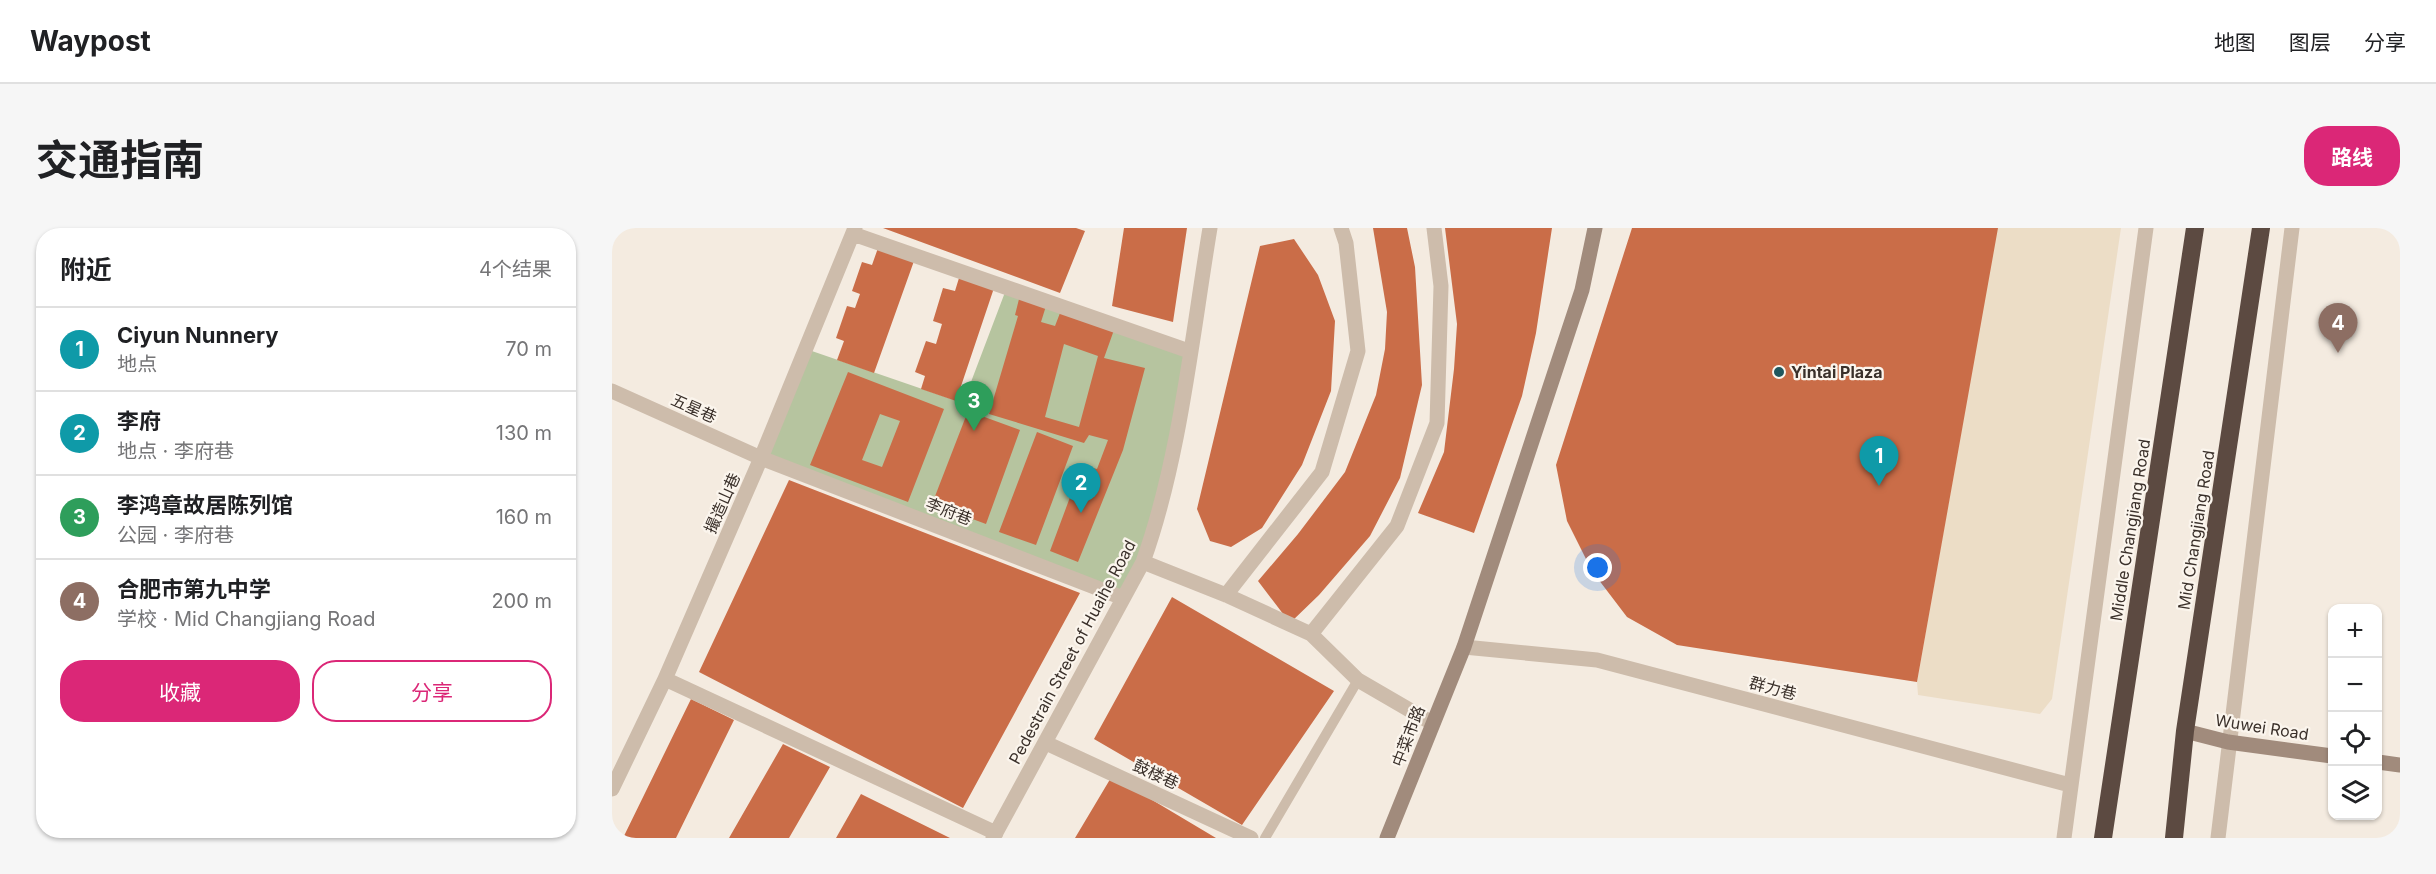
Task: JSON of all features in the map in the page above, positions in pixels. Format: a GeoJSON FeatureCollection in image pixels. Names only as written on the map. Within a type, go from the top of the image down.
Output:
{"type":"FeatureCollection","features":[{"type":"Feature","properties":{"kind":"highway","name":"Middle Changjiang Road"},"geometry":{"type":"LineString","coordinates":[[2103,838],[2195,228]]}},
{"type":"Feature","properties":{"kind":"highway","name":"Mid Changjiang Road"},"geometry":{"type":"LineString","coordinates":[[2174,838],[2186,731],[2261,228]]}},
{"type":"Feature","properties":{"kind":"street","name":"Pedestrain Street of Huaihe Road"},"geometry":{"type":"LineString","coordinates":[[994,836],[1143,562],[1158,521],[1169,470],[1210,228]]}},
{"type":"Feature","properties":{"kind":"street"},"geometry":{"type":"LineString","coordinates":[[1226,595],[1322,472],[1358,351],[1346,243],[1341,228]]}},
{"type":"Feature","properties":{"kind":"street"},"geometry":{"type":"LineString","coordinates":[[1311,634],[1397,525],[1437,423],[1441,286],[1434,228]]}},
{"type":"Feature","properties":{"kind":"street","name":"中菜市路"},"geometry":{"type":"LineString","coordinates":[[1387,838],[1464,647],[1582,290],[1595,228]]}},
{"type":"Feature","properties":{"kind":"street"},"geometry":{"type":"LineString","coordinates":[[2064,838],[2146,228]]}},
{"type":"Feature","properties":{"kind":"street"},"geometry":{"type":"LineString","coordinates":[[2218,838],[2292,228]]}},
{"type":"Feature","properties":{"kind":"street"},"geometry":{"type":"LineString","coordinates":[[854,231],[1189,351]]}},
{"type":"Feature","properties":{"kind":"street","name":"撮造山巷"},"geometry":{"type":"LineString","coordinates":[[612,789],[665,679],[761,458],[854,231]]}},
{"type":"Feature","properties":{"kind":"street","name":"五星巷"},"geometry":{"type":"LineString","coordinates":[[612,391],[761,458]]}},
{"type":"Feature","properties":{"kind":"street","name":"李府巷"},"geometry":{"type":"LineString","coordinates":[[761,458],[1123,598]]}},
{"type":"Feature","properties":{"kind":"street"},"geometry":{"type":"LineString","coordinates":[[1143,562],[1226,595],[1311,634],[1358,680],[1432,723]]}},
{"type":"Feature","properties":{"kind":"street","name":"群力巷"},"geometry":{"type":"LineString","coordinates":[[1464,647],[1597,660],[2070,785]]}},
{"type":"Feature","properties":{"kind":"street"},"geometry":{"type":"LineString","coordinates":[[665,679],[994,836]]}},
{"type":"Feature","properties":{"kind":"street","name":"Wuwei Road"},"geometry":{"type":"LineString","coordinates":[[2186,731],[2228,742],[2328,755]]}},
{"type":"Feature","properties":{"kind":"street","name":"鼓楼巷"},"geometry":{"type":"LineString","coordinates":[[1046,743],[1251,838]]}},
{"type":"Feature","properties":{"kind":"street"},"geometry":{"type":"LineString","coordinates":[[2382,763],[2400,765]]}},
{"type":"Feature","properties":{"kind":"lane"},"geometry":{"type":"LineString","coordinates":[[1265,838],[1358,680]]}},
{"type":"Feature","properties":{"kind":"green space"},"geometry":{"type":"Polygon","coordinates":[[[1007,287],[1189,351],[1169,470],[1123,598],[761,458],[806,349],[963,403],[1007,287]]]}},
{"type":"Feature","properties":{"kind":"shaded area"},"geometry":{"type":"Polygon","coordinates":[[[1997,228],[2121,228],[2052,699],[2040,714],[1918,695],[1917,682],[1997,228]]]}},
{"type":"Feature","properties":{"kind":"building"},"geometry":{"type":"Polygon","coordinates":[[[883,228],[1076,228],[1085,231],[1060,293],[883,228]]]}},
{"type":"Feature","properties":{"kind":"building"},"geometry":{"type":"Polygon","coordinates":[[[1124,228],[1187,228],[1173,322],[1112,306],[1124,228]]]}},
{"type":"Feature","properties":{"kind":"building"},"geometry":{"type":"Polygon","coordinates":[[[1373,228],[1407,228],[1415,267],[1422,385],[1400,478],[1370,536],[1319,595],[1290,623],[1258,581],[1298,534],[1345,472],[1376,395],[1385,349],[1387,312],[1373,228]]]}},
{"type":"Feature","properties":{"kind":"building"},"geometry":{"type":"Polygon","coordinates":[[[1445,228],[1552,228],[1536,333],[1522,396],[1474,533],[1418,513],[1444,452],[1454,369],[1457,324],[1445,228]]]}},
{"type":"Feature","properties":{"kind":"building","name":"Yintai Plaza"},"geometry":{"type":"Polygon","coordinates":[[[1632,228],[1998,228],[1917,682],[1677,645],[1627,617],[1592,571],[1567,521],[1556,465],[1632,228]]]}},
{"type":"Feature","properties":{"kind":"building"},"geometry":{"type":"Polygon","coordinates":[[[1294,239],[1318,275],[1335,321],[1331,391],[1302,465],[1262,528],[1231,547],[1210,541],[1197,509],[1260,246],[1294,239]]]}},
{"type":"Feature","properties":{"kind":"building"},"geometry":{"type":"Polygon","coordinates":[[[878,248],[914,261],[874,373],[837,360],[844,341],[836,338],[847,306],[855,308],[860,294],[852,291],[862,262],[872,265],[878,248]]]}},
{"type":"Feature","properties":{"kind":"building"},"geometry":{"type":"Polygon","coordinates":[[[959,278],[994,288],[956,401],[921,389],[925,376],[915,372],[926,341],[936,344],[942,324],[933,321],[943,288],[955,291],[959,278]]]}},
{"type":"Feature","properties":{"kind":"building"},"geometry":{"type":"Polygon","coordinates":[[[1019,299],[1046,306],[1041,322],[1055,326],[1060,313],[1114,330],[1104,358],[1145,368],[1123,450],[1078,562],[1050,551],[1082,465],[1097,469],[1108,440],[1089,435],[1084,443],[989,414],[1018,316],[1015,315],[1019,299]],[[1064,344],[1045,417],[1079,427],[1098,356],[1064,344]]]}},
{"type":"Feature","properties":{"kind":"building"},"geometry":{"type":"Polygon","coordinates":[[[848,372],[944,409],[908,502],[810,465],[848,372]],[[880,414],[862,460],[882,467],[900,421],[880,414]]]}},
{"type":"Feature","properties":{"kind":"building"},"geometry":{"type":"Polygon","coordinates":[[[968,411],[1020,430],[986,524],[932,504],[968,411]]]}},
{"type":"Feature","properties":{"kind":"building"},"geometry":{"type":"Polygon","coordinates":[[[1037,432],[1073,446],[1036,545],[999,532],[1037,432]]]}},
{"type":"Feature","properties":{"kind":"building"},"geometry":{"type":"Polygon","coordinates":[[[789,480],[1080,593],[963,808],[699,672],[789,480]]]}},
{"type":"Feature","properties":{"kind":"building"},"geometry":{"type":"Polygon","coordinates":[[[1172,597],[1334,691],[1242,825],[1094,739],[1172,597]]]}},
{"type":"Feature","properties":{"kind":"building"},"geometry":{"type":"Polygon","coordinates":[[[691,699],[734,720],[676,838],[623,838],[691,699]]]}},
{"type":"Feature","properties":{"kind":"building"},"geometry":{"type":"Polygon","coordinates":[[[783,744],[830,767],[789,838],[729,838],[783,744]]]}},
{"type":"Feature","properties":{"kind":"building"},"geometry":{"type":"Polygon","coordinates":[[[1112,776],[1216,838],[1075,838],[1112,776]]]}},
{"type":"Feature","properties":{"kind":"building"},"geometry":{"type":"Polygon","coordinates":[[[861,794],[950,838],[836,838],[861,794]]]}},
{"type":"Feature","properties":{"kind":"place","name":"合肥市第九中学"},"geometry":{"type":"Point","coordinates":[2338,353]}},
{"type":"Feature","properties":{"kind":"place","name":"Yintai Plaza"},"geometry":{"type":"Point","coordinates":[1779,372]}},
{"type":"Feature","properties":{"kind":"place","name":"李鸿章故居陈列馆"},"geometry":{"type":"Point","coordinates":[974,431]}},
{"type":"Feature","properties":{"kind":"place","name":"Ciyun Nunnery"},"geometry":{"type":"Point","coordinates":[1879,486]}},
{"type":"Feature","properties":{"kind":"place","name":"李府"},"geometry":{"type":"Point","coordinates":[1081,513]}}]}
